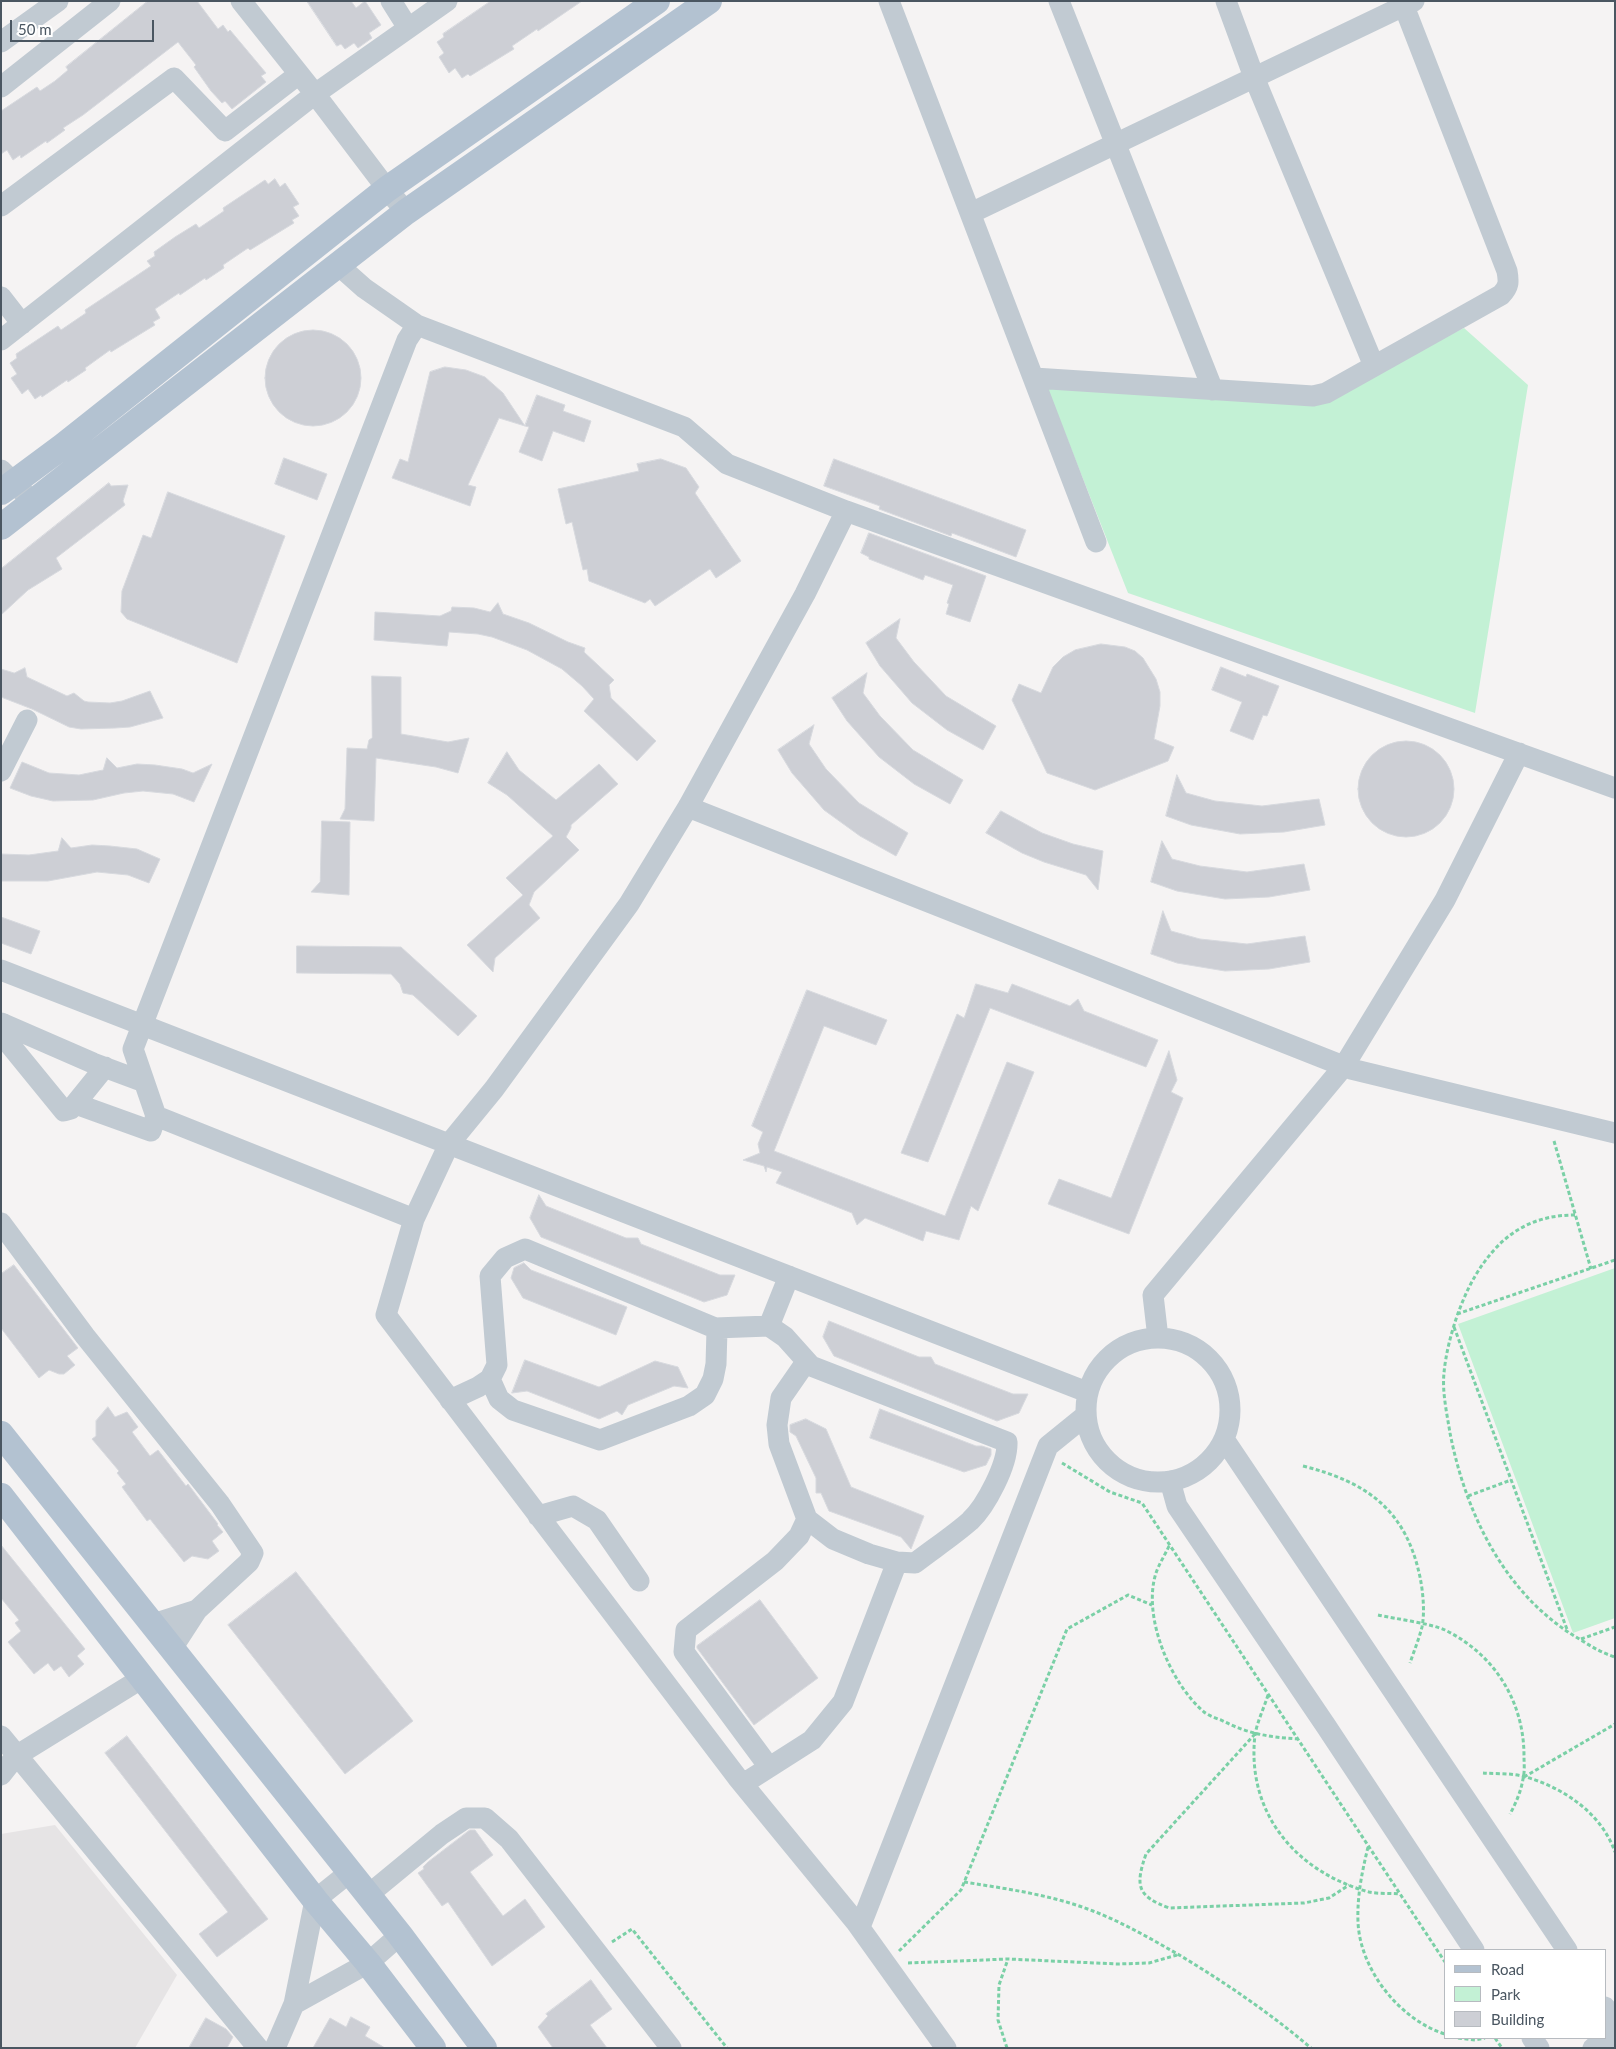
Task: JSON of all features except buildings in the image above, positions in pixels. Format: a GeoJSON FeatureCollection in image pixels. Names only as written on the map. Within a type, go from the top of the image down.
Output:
{"type":"FeatureCollection","features":[{"type":"Feature","properties":{"kind":"main road"},"geometry":{"type":"LineString","coordinates":[[5,481],[64,446],[387,189],[657,1]]}},
{"type":"Feature","properties":{"kind":"main road"},"geometry":{"type":"LineString","coordinates":[[1,527],[406,212],[709,1]]}},
{"type":"Feature","properties":{"kind":"main road"},"geometry":{"type":"LineString","coordinates":[[1,1434],[173,1647],[368,1894],[484,2048]]}},
{"type":"Feature","properties":{"kind":"main road"},"geometry":{"type":"LineString","coordinates":[[1,1496],[144,1677],[315,1900],[368,1963],[433,2048]]}},
{"type":"Feature","properties":{"kind":"street"},"geometry":{"type":"LineString","coordinates":[[1,87],[110,1]]}},
{"type":"Feature","properties":{"kind":"street"},"geometry":{"type":"LineString","coordinates":[[241,1],[300,74],[406,212]]}},
{"type":"Feature","properties":{"kind":"street"},"geometry":{"type":"LineString","coordinates":[[391,1],[408,28]]}},
{"type":"Feature","properties":{"kind":"street"},"geometry":{"type":"LineString","coordinates":[[1,340],[315,94],[447,1]]}},
{"type":"Feature","properties":{"kind":"street"},"geometry":{"type":"LineString","coordinates":[[889,1],[1096,542]]}},
{"type":"Feature","properties":{"kind":"street"},"geometry":{"type":"LineString","coordinates":[[1059,1],[1213,390]]}},
{"type":"Feature","properties":{"kind":"street"},"geometry":{"type":"LineString","coordinates":[[1226,1],[1254,77],[1374,366]]}},
{"type":"Feature","properties":{"kind":"street"},"geometry":{"type":"LineString","coordinates":[[971,213],[1406,3],[1508,271],[1508,289],[1502,295],[1326,393],[1313,396],[1034,378]]}},
{"type":"Feature","properties":{"kind":"street"},"geometry":{"type":"LineString","coordinates":[[1,42],[49,4]]}},
{"type":"Feature","properties":{"kind":"street"},"geometry":{"type":"LineString","coordinates":[[1,206],[174,78],[225,131],[300,74]]}},
{"type":"Feature","properties":{"kind":"street"},"geometry":{"type":"LineString","coordinates":[[337,264],[364,288],[417,324],[684,427],[727,464],[846,511],[1615,788]]}},
{"type":"Feature","properties":{"kind":"street"},"geometry":{"type":"LineString","coordinates":[[1,297],[22,324]]}},
{"type":"Feature","properties":{"kind":"street"},"geometry":{"type":"LineString","coordinates":[[76,1104],[151,1131],[156,1116],[133,1049],[404,350],[417,324]]}},
{"type":"Feature","properties":{"kind":"street"},"geometry":{"type":"LineString","coordinates":[[5,481],[33,502]]}},
{"type":"Feature","properties":{"kind":"street"},"geometry":{"type":"LineString","coordinates":[[846,511],[805,594],[688,808],[629,904],[494,1089],[449,1144],[414,1219],[386,1314],[743,1784],[860,1927],[946,2048]]}},
{"type":"Feature","properties":{"kind":"street"},"geometry":{"type":"LineString","coordinates":[[1,771],[27,720]]}},
{"type":"Feature","properties":{"kind":"street"},"geometry":{"type":"LineString","coordinates":[[1158,1338],[1153,1295],[1344,1066],[1445,900],[1519,753]]}},
{"type":"Feature","properties":{"kind":"street"},"geometry":{"type":"LineString","coordinates":[[688,808],[1344,1066],[1615,1133]]}},
{"type":"Feature","properties":{"kind":"street"},"geometry":{"type":"LineString","coordinates":[[1,970],[1087,1392]]}},
{"type":"Feature","properties":{"kind":"street"},"geometry":{"type":"LineString","coordinates":[[2,1024],[144,1082]]}},
{"type":"Feature","properties":{"kind":"street"},"geometry":{"type":"LineString","coordinates":[[2,1024],[6,1040],[64,1111],[71,1109],[76,1104],[106,1067]]}},
{"type":"Feature","properties":{"kind":"street"},"geometry":{"type":"LineString","coordinates":[[156,1116],[414,1219]]}},
{"type":"Feature","properties":{"kind":"street"},"geometry":{"type":"LineString","coordinates":[[1,1223],[85,1336],[220,1504],[253,1552],[249,1562],[197,1610],[173,1647]]}},
{"type":"Feature","properties":{"kind":"street"},"geometry":{"type":"LineString","coordinates":[[450,1400],[478,1387],[490,1379],[497,1365],[490,1276],[505,1258],[524,1249],[715,1328],[769,1326],[785,1336],[811,1366],[1007,1442],[1008,1453],[1001,1471],[971,1520],[915,1563],[897,1562],[869,1554],[833,1539],[807,1519],[780,1444],[777,1425],[780,1398],[806,1362]]}},
{"type":"Feature","properties":{"kind":"street"},"geometry":{"type":"LineString","coordinates":[[769,1326],[789,1276]]}},
{"type":"Feature","properties":{"kind":"street"},"geometry":{"type":"LineString","coordinates":[[490,1379],[499,1398],[513,1410],[600,1440],[689,1406],[705,1395],[713,1380],[716,1364],[717,1330],[715,1328]]}},
{"type":"Feature","properties":{"kind":"street"},"geometry":{"type":"LineString","coordinates":[[1158,1338],[1181,1342],[1202,1353],[1218,1370],[1228,1392],[1230,1416],[1224,1439],[1211,1459],[1205,1464],[1192,1474],[1170,1481],[1146,1482],[1123,1474],[1104,1459],[1091,1439],[1085,1416],[1087,1392],[1097,1370],[1113,1353],[1134,1342],[1158,1338]]}},
{"type":"Feature","properties":{"kind":"street"},"geometry":{"type":"LineString","coordinates":[[860,1927],[1048,1446],[1085,1416]]}},
{"type":"Feature","properties":{"kind":"street"},"geometry":{"type":"LineString","coordinates":[[1224,1439],[1566,1949]]}},
{"type":"Feature","properties":{"kind":"street"},"geometry":{"type":"LineString","coordinates":[[1170,1481],[1176,1506],[1321,1717],[1473,1949]]}},
{"type":"Feature","properties":{"kind":"street"},"geometry":{"type":"LineString","coordinates":[[538,1516],[573,1506],[597,1520],[640,1581]]}},
{"type":"Feature","properties":{"kind":"street"},"geometry":{"type":"LineString","coordinates":[[769,1767],[684,1652],[686,1630],[775,1561],[799,1536],[807,1519]]}},
{"type":"Feature","properties":{"kind":"street"},"geometry":{"type":"LineString","coordinates":[[743,1784],[812,1740],[843,1702],[897,1562]]}},
{"type":"Feature","properties":{"kind":"street"},"geometry":{"type":"LineString","coordinates":[[154,1624],[197,1610]]}},
{"type":"Feature","properties":{"kind":"street"},"geometry":{"type":"LineString","coordinates":[[1,1775],[16,1756],[144,1677]]}},
{"type":"Feature","properties":{"kind":"street"},"geometry":{"type":"LineString","coordinates":[[1,1736],[258,2048]]}},
{"type":"Feature","properties":{"kind":"street"},"geometry":{"type":"LineString","coordinates":[[368,1894],[450,1828],[466,1818],[485,1818],[509,1840],[671,2048]]}},
{"type":"Feature","properties":{"kind":"street"},"geometry":{"type":"LineString","coordinates":[[276,2048],[294,2004],[315,1900],[350,1872]]}},
{"type":"Feature","properties":{"kind":"street"},"geometry":{"type":"LineString","coordinates":[[294,2004],[368,1963],[400,1935]]}},
{"type":"Feature","properties":{"kind":"street"},"geometry":{"type":"LineString","coordinates":[[1606,2008],[1615,2022]]}},
{"type":"Feature","properties":{"kind":"street"},"geometry":{"type":"LineString","coordinates":[[1593,2048],[1615,2034]]}},
{"type":"Feature","properties":{"kind":"path"},"geometry":{"type":"LineString","coordinates":[[1554,1141],[1591,1269]]}},
{"type":"Feature","properties":{"kind":"path"},"geometry":{"type":"LineString","coordinates":[[1575,1215],[1555,1215],[1525,1225],[1494,1248],[1472,1278],[1457,1314],[1444,1373],[1447,1415],[1456,1466],[1491,1550],[1534,1605],[1568,1633],[1604,1654],[1615,1657]]}},
{"type":"Feature","properties":{"kind":"path"},"geometry":{"type":"LineString","coordinates":[[1457,1314],[1615,1260]]}},
{"type":"Feature","properties":{"kind":"path"},"geometry":{"type":"LineString","coordinates":[[1454,1327],[1568,1633]]}},
{"type":"Feature","properties":{"kind":"path"},"geometry":{"type":"LineString","coordinates":[[1058,1460],[1110,1492],[1142,1503],[1444,1960]]}},
{"type":"Feature","properties":{"kind":"path"},"geometry":{"type":"LineString","coordinates":[[1303,1466],[1332,1473],[1360,1487],[1382,1505],[1403,1528],[1417,1564],[1422,1587],[1422,1625],[1410,1663]]}},
{"type":"Feature","properties":{"kind":"path"},"geometry":{"type":"LineString","coordinates":[[1468,1496],[1511,1480]]}},
{"type":"Feature","properties":{"kind":"path"},"geometry":{"type":"LineString","coordinates":[[1170,1545],[1156,1574],[1152,1605],[1156,1634],[1166,1661],[1186,1692],[1204,1712],[1235,1728],[1263,1737],[1298,1739]]}},
{"type":"Feature","properties":{"kind":"path"},"geometry":{"type":"LineString","coordinates":[[897,1954],[961,1890],[1067,1629],[1128,1595],[1152,1605]]}},
{"type":"Feature","properties":{"kind":"path"},"geometry":{"type":"LineString","coordinates":[[1378,1614],[1443,1630],[1469,1644],[1495,1667],[1514,1700],[1521,1723],[1524,1745],[1524,1777],[1518,1798],[1510,1814]]}},
{"type":"Feature","properties":{"kind":"path"},"geometry":{"type":"LineString","coordinates":[[1580,1640],[1615,1627]]}},
{"type":"Feature","properties":{"kind":"path"},"geometry":{"type":"LineString","coordinates":[[1268,1695],[1255,1734],[1256,1777],[1264,1809],[1280,1834],[1303,1859],[1334,1880],[1371,1893],[1400,1894]]}},
{"type":"Feature","properties":{"kind":"path"},"geometry":{"type":"LineString","coordinates":[[1524,1777],[1615,1724]]}},
{"type":"Feature","properties":{"kind":"path"},"geometry":{"type":"LineString","coordinates":[[1255,1734],[1146,1854],[1140,1872],[1140,1884],[1144,1896],[1154,1903],[1169,1908],[1304,1903],[1329,1898],[1349,1885]]}},
{"type":"Feature","properties":{"kind":"path"},"geometry":{"type":"LineString","coordinates":[[1483,1773],[1524,1777],[1543,1783],[1572,1798],[1596,1821],[1612,1844],[1615,1852]]}},
{"type":"Feature","properties":{"kind":"path"},"geometry":{"type":"LineString","coordinates":[[1368,1846],[1359,1888],[1358,1924],[1366,1957],[1376,1979],[1410,2017],[1444,2034]]}},
{"type":"Feature","properties":{"kind":"path"},"geometry":{"type":"LineString","coordinates":[[964,1882],[1035,1893],[1094,1911],[1151,1938],[1232,1987],[1286,2026],[1311,2048]]}},
{"type":"Feature","properties":{"kind":"path"},"geometry":{"type":"LineString","coordinates":[[597,1951],[632,1928],[728,2048]]}},
{"type":"Feature","properties":{"kind":"path"},"geometry":{"type":"LineString","coordinates":[[892,1946],[900,1958]]}},
{"type":"Feature","properties":{"kind":"path"},"geometry":{"type":"LineString","coordinates":[[910,1971],[904,1963],[1008,1959],[1134,1964],[1149,1963],[1178,1955]]}},
{"type":"Feature","properties":{"kind":"path"},"geometry":{"type":"LineString","coordinates":[[1007,2048],[998,2020],[999,1986],[1008,1959]]}},
{"type":"Feature","properties":{"kind":"path"},"geometry":{"type":"LineString","coordinates":[[1466,2039],[1480,2039]]}},
{"type":"Feature","properties":{"kind":"shaded area"},"geometry":{"type":"Polygon","coordinates":[[[55,1825],[177,1975],[135,2048],[1,2048],[1,1834],[55,1825]]]}},
{"type":"Feature","properties":{"kind":"green space"},"geometry":{"type":"Polygon","coordinates":[[[1464,328],[1528,385],[1475,713],[1128,593],[1046,385],[1312,400],[1464,328]]]}},
{"type":"Feature","properties":{"kind":"green space"},"geometry":{"type":"Polygon","coordinates":[[[1615,1268],[1615,1618],[1573,1633],[1458,1324],[1615,1268]]]}}]}
